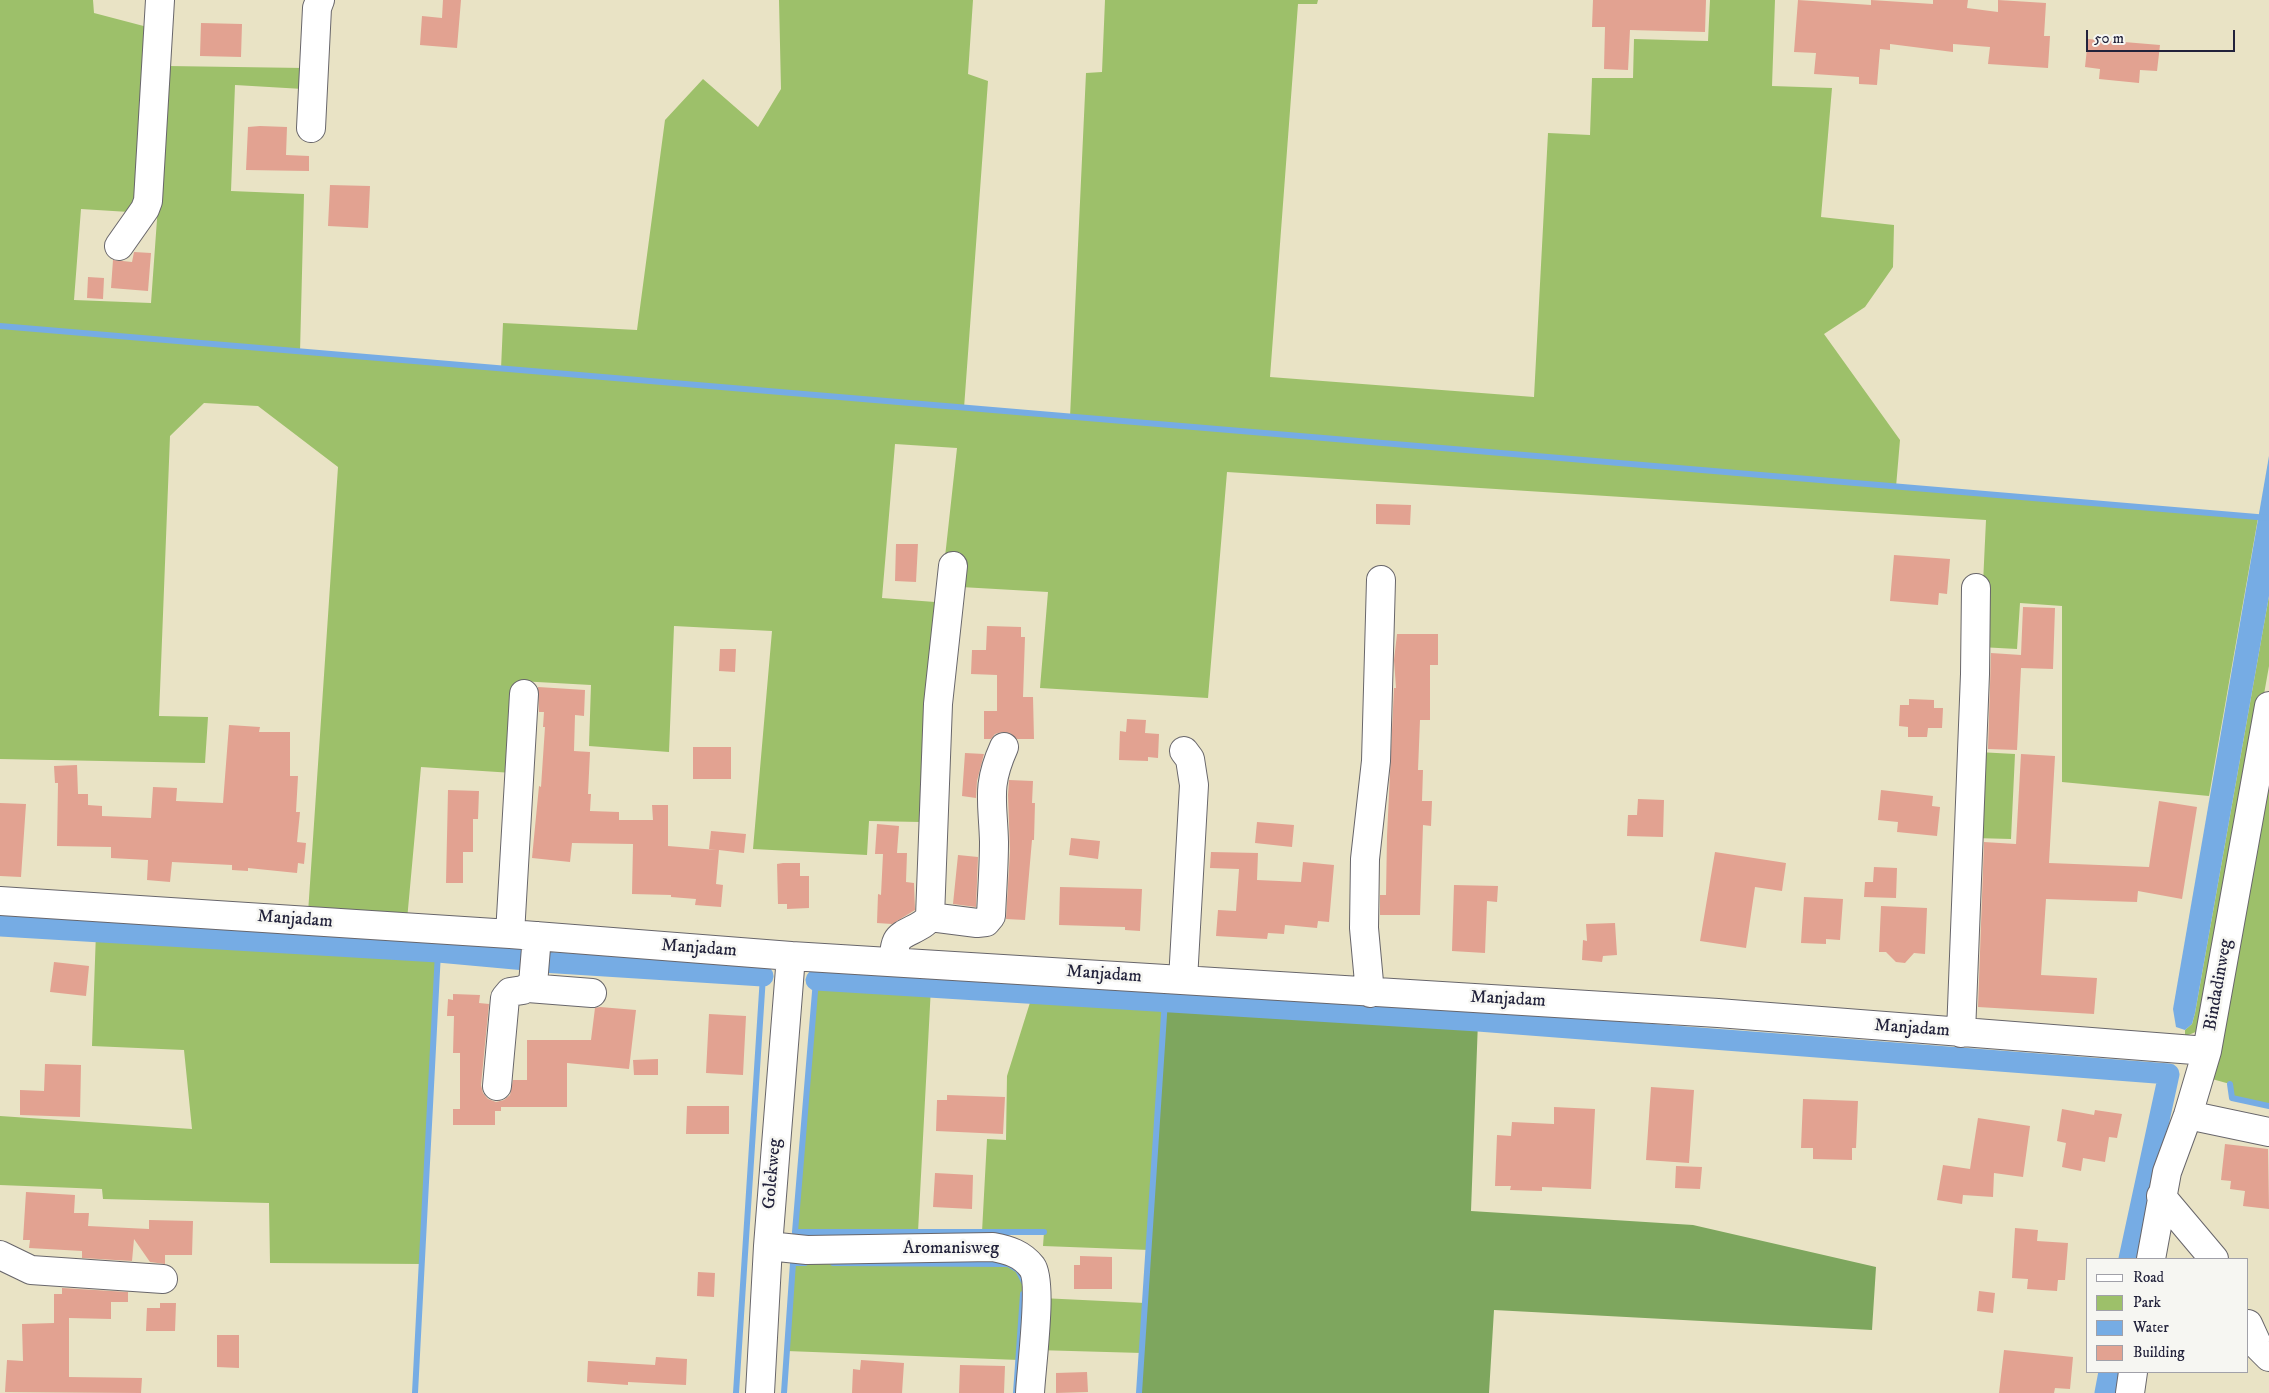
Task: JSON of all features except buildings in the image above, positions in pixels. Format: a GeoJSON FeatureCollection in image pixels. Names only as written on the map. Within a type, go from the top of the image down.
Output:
{"type":"FeatureCollection","features":[{"type":"Feature","properties":{"kind":"street"},"geometry":{"type":"LineString","coordinates":[[120,246],[148,201],[160,0]]}},
{"type":"Feature","properties":{"kind":"street"},"geometry":{"type":"LineString","coordinates":[[311,128],[317,8],[320,0]]}},
{"type":"Feature","properties":{"kind":"street"},"geometry":{"type":"LineString","coordinates":[[893,962],[897,941],[925,925],[930,918],[938,704],[953,566]]}},
{"type":"Feature","properties":{"kind":"street"},"geometry":{"type":"LineString","coordinates":[[1370,993],[1364,928],[1365,858],[1376,761],[1381,580]]}},
{"type":"Feature","properties":{"kind":"street"},"geometry":{"type":"LineString","coordinates":[[1961,1033],[1975,674],[1976,588]]}},
{"type":"Feature","properties":{"kind":"street"},"geometry":{"type":"LineString","coordinates":[[510,934],[524,694]]}},
{"type":"Feature","properties":{"kind":"street","name":"Bindadinweg"},"geometry":{"type":"LineString","coordinates":[[2151,1258],[2161,1196],[2167,1172],[2188,1115],[2207,1052],[2269,706]]}},
{"type":"Feature","properties":{"kind":"street"},"geometry":{"type":"LineString","coordinates":[[930,918],[977,923],[986,922],[990,916],[994,841],[991,811],[992,778],[1004,746]]}},
{"type":"Feature","properties":{"kind":"street"},"geometry":{"type":"LineString","coordinates":[[1182,980],[1194,785],[1190,759],[1184,751]]}},
{"type":"Feature","properties":{"kind":"street","name":"Manjadam"},"geometry":{"type":"LineString","coordinates":[[0,901],[510,934],[791,956],[1718,1013],[2207,1052]]}},
{"type":"Feature","properties":{"kind":"street"},"geometry":{"type":"LineString","coordinates":[[528,988],[533,984],[537,936]]}},
{"type":"Feature","properties":{"kind":"street","name":"Golekweg"},"geometry":{"type":"LineString","coordinates":[[760,1393],[768,1246],[791,956]]}},
{"type":"Feature","properties":{"kind":"street"},"geometry":{"type":"LineString","coordinates":[[497,1086],[505,998],[510,992],[528,988],[592,993]]}},
{"type":"Feature","properties":{"kind":"street"},"geometry":{"type":"LineString","coordinates":[[2188,1115],[2269,1132]]}},
{"type":"Feature","properties":{"kind":"street"},"geometry":{"type":"LineString","coordinates":[[2161,1196],[2213,1258]]}},
{"type":"Feature","properties":{"kind":"street","name":"Aromanisweg"},"geometry":{"type":"LineString","coordinates":[[768,1246],[807,1250],[992,1248],[1011,1250],[1033,1268],[1037,1279],[1037,1305],[1030,1393]]}},
{"type":"Feature","properties":{"kind":"street"},"geometry":{"type":"LineString","coordinates":[[0,1255],[31,1270],[163,1279]]}},
{"type":"Feature","properties":{"kind":"street"},"geometry":{"type":"LineString","coordinates":[[2249,1326],[2258,1346],[2269,1358]]}},
{"type":"Feature","properties":{"kind":"street"},"geometry":{"type":"LineString","coordinates":[[2130,1393],[2134,1373]]}},
{"type":"Feature","properties":{"kind":"green space"},"geometry":{"type":"Polygon","coordinates":[[[0,0],[93,0],[94,13],[155,29],[145,192],[129,212],[81,209],[74,300],[151,303],[168,66],[304,68],[303,89],[235,85],[231,191],[304,194],[300,352],[501,369],[503,323],[637,330],[665,120],[703,79],[758,127],[781,89],[779,0],[973,0],[968,74],[988,81],[964,408],[1070,417],[1086,73],[1102,72],[1105,0],[1318,0],[1317,4],[1298,4],[1270,377],[1534,397],[1548,133],[1590,135],[1592,78],[1633,78],[1634,39],[1708,41],[1710,0],[1775,0],[1772,86],[1832,88],[1821,217],[1894,225],[1893,267],[1865,307],[1824,334],[1900,440],[1896,487],[2258,518],[2209,796],[2062,782],[2062,606],[2020,603],[2017,649],[1980,647],[1986,520],[1227,472],[1208,698],[1040,688],[1048,592],[961,587],[945,557],[957,448],[895,444],[882,598],[935,602],[921,822],[869,821],[867,855],[753,849],[772,631],[674,626],[669,752],[589,746],[591,685],[519,681],[513,773],[421,767],[407,920],[308,913],[338,467],[258,406],[204,403],[170,436],[159,716],[208,717],[205,763],[0,759],[0,0]]]}},
{"type":"Feature","properties":{"kind":"green space"},"geometry":{"type":"Polygon","coordinates":[[[2269,596],[2269,666],[2207,1016],[2204,1024],[2199,1029],[2185,1036],[2185,1030],[2192,1024],[2195,1013],[2269,596]]]}},
{"type":"Feature","properties":{"kind":"green space"},"geometry":{"type":"Polygon","coordinates":[[[1978,752],[2015,754],[2011,839],[1974,838],[1978,752]]]}},
{"type":"Feature","properties":{"kind":"green space"},"geometry":{"type":"Polygon","coordinates":[[[2269,757],[2269,1106],[2232,1098],[2230,1084],[2212,1079],[2269,757]]]}},
{"type":"Feature","properties":{"kind":"green space"},"geometry":{"type":"Polygon","coordinates":[[[96,932],[438,952],[422,1264],[270,1263],[269,1203],[103,1199],[102,1189],[0,1185],[0,1116],[192,1129],[184,1050],[92,1046],[96,932]]]}},
{"type":"Feature","properties":{"kind":"green space"},"geometry":{"type":"Polygon","coordinates":[[[816,980],[931,987],[918,1232],[795,1232],[816,980]]]}},
{"type":"Feature","properties":{"kind":"green space"},"geometry":{"type":"Polygon","coordinates":[[[1033,993],[1165,1000],[1149,1250],[1043,1246],[1044,1232],[982,1232],[987,1139],[1006,1140],[1007,1076],[1033,993]]]}},
{"type":"Feature","properties":{"kind":"green space"},"geometry":{"type":"Polygon","coordinates":[[[1165,1000],[1478,1021],[1471,1211],[1693,1225],[1876,1267],[1872,1330],[1494,1310],[1489,1393],[1139,1393],[1165,1000]]]}},
{"type":"Feature","properties":{"kind":"green space"},"geometry":{"type":"Polygon","coordinates":[[[793,1263],[1008,1264],[1018,1270],[1024,1283],[1019,1360],[787,1351],[793,1263]]]}},
{"type":"Feature","properties":{"kind":"green space"},"geometry":{"type":"Polygon","coordinates":[[[1041,1298],[1145,1303],[1142,1353],[1036,1350],[1041,1298]]]}},
{"type":"Feature","properties":{"kind":"water"},"geometry":{"type":"Polygon","coordinates":[[[2269,456],[2269,596],[2195,1013],[2192,1024],[2185,1030],[2176,1027],[2173,1009],[2269,456]]]}},
{"type":"Feature","properties":{"kind":"waterway"},"geometry":{"type":"LineString","coordinates":[[0,326],[2269,518]]}},
{"type":"Feature","properties":{"kind":"waterway"},"geometry":{"type":"LineString","coordinates":[[0,926],[438,952],[526,960]]}},
{"type":"Feature","properties":{"kind":"waterway"},"geometry":{"type":"LineString","coordinates":[[415,1393],[438,952]]}},
{"type":"Feature","properties":{"kind":"waterway"},"geometry":{"type":"LineString","coordinates":[[542,962],[763,976]]}},
{"type":"Feature","properties":{"kind":"waterway"},"geometry":{"type":"LineString","coordinates":[[736,1393],[763,976]]}},
{"type":"Feature","properties":{"kind":"waterway"},"geometry":{"type":"LineString","coordinates":[[816,980],[795,1232],[1044,1232]]}},
{"type":"Feature","properties":{"kind":"waterway"},"geometry":{"type":"LineString","coordinates":[[816,980],[1478,1021],[2169,1074],[2129,1258]]}},
{"type":"Feature","properties":{"kind":"waterway"},"geometry":{"type":"LineString","coordinates":[[1139,1393],[1165,1000]]}},
{"type":"Feature","properties":{"kind":"waterway"},"geometry":{"type":"LineString","coordinates":[[2230,1084],[2232,1098],[2269,1106]]}},
{"type":"Feature","properties":{"kind":"waterway"},"geometry":{"type":"LineString","coordinates":[[784,1393],[793,1263],[805,1263]]}},
{"type":"Feature","properties":{"kind":"waterway"},"geometry":{"type":"LineString","coordinates":[[833,1263],[1008,1264],[1018,1270],[1024,1282]]}},
{"type":"Feature","properties":{"kind":"waterway"},"geometry":{"type":"LineString","coordinates":[[1016,1393],[1023,1294]]}},
{"type":"Feature","properties":{"kind":"waterway"},"geometry":{"type":"LineString","coordinates":[[2105,1393],[2109,1373]]}}]}
